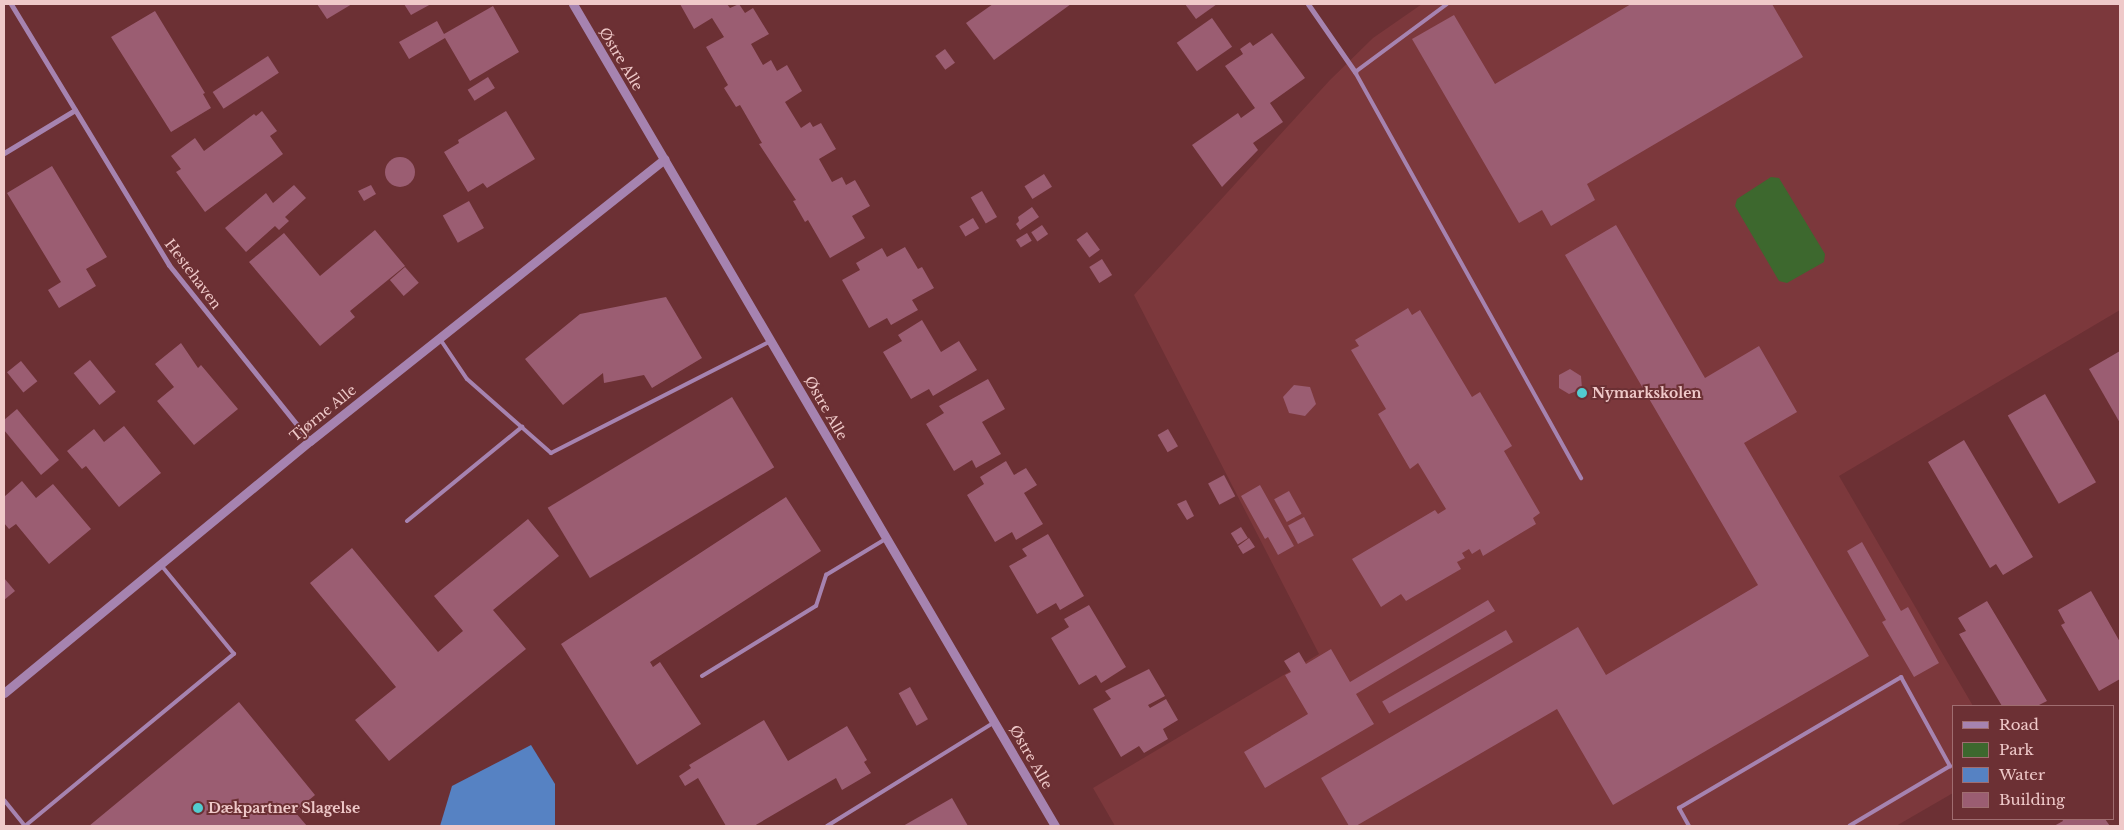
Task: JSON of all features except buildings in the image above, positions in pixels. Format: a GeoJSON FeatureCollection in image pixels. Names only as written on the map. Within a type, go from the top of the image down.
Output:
{"type":"FeatureCollection","features":[{"type":"Feature","properties":{"kind":"street","name":"Hestehaven"},"geometry":{"type":"LineString","coordinates":[[11,4],[169,265],[310,440]]}},
{"type":"Feature","properties":{"kind":"street","name":"Østre Alle"},"geometry":{"type":"LineString","coordinates":[[573,4],[1055,826]]}},
{"type":"Feature","properties":{"kind":"street"},"geometry":{"type":"LineString","coordinates":[[1308,4],[1355,72]]}},
{"type":"Feature","properties":{"kind":"street"},"geometry":{"type":"LineString","coordinates":[[4,153],[75,110]]}},
{"type":"Feature","properties":{"kind":"street","name":"Tjørne Alle"},"geometry":{"type":"LineString","coordinates":[[4,693],[310,440],[664,159]]}},
{"type":"Feature","properties":{"kind":"lane"},"geometry":{"type":"LineString","coordinates":[[1447,4],[1355,72],[1581,478]]}},
{"type":"Feature","properties":{"kind":"lane"},"geometry":{"type":"LineString","coordinates":[[439,338],[467,379],[551,453],[771,340]]}},
{"type":"Feature","properties":{"kind":"lane"},"geometry":{"type":"LineString","coordinates":[[407,521],[522,427]]}},
{"type":"Feature","properties":{"kind":"lane"},"geometry":{"type":"LineString","coordinates":[[702,676],[816,606],[826,575],[887,538]]}},
{"type":"Feature","properties":{"kind":"lane"},"geometry":{"type":"LineString","coordinates":[[4,800],[25,826],[234,654],[160,564]]}},
{"type":"Feature","properties":{"kind":"lane"},"geometry":{"type":"LineString","coordinates":[[1690,826],[1679,808],[1901,677],[1950,766],[1849,826]]}},
{"type":"Feature","properties":{"kind":"lane"},"geometry":{"type":"LineString","coordinates":[[827,826],[995,722]]}},
{"type":"Feature","properties":{"kind":"shaded area","name":"Nymarkskolen"},"geometry":{"type":"Polygon","coordinates":[[[1422,4],[2120,4],[2120,310],[1839,476],[1972,705],[1952,705],[1952,794],[1896,826],[1115,826],[1093,788],[1319,654],[1134,295],[1330,80],[1373,38],[1422,4]]]}},
{"type":"Feature","properties":{"kind":"green space"},"geometry":{"type":"Polygon","coordinates":[[[1771,177],[1779,178],[1825,254],[1824,262],[1787,283],[1779,281],[1735,206],[1737,199],[1771,177]]]}},
{"type":"Feature","properties":{"kind":"water"},"geometry":{"type":"Polygon","coordinates":[[[531,745],[555,784],[555,826],[440,826],[452,786],[531,745]]]}},
{"type":"Feature","properties":{"kind":"place","name":"Nymarkskolen"},"geometry":{"type":"Point","coordinates":[1582,393]}},
{"type":"Feature","properties":{"kind":"place","name":"Dækpartner Slagelse"},"geometry":{"type":"Point","coordinates":[198,808]}}]}
